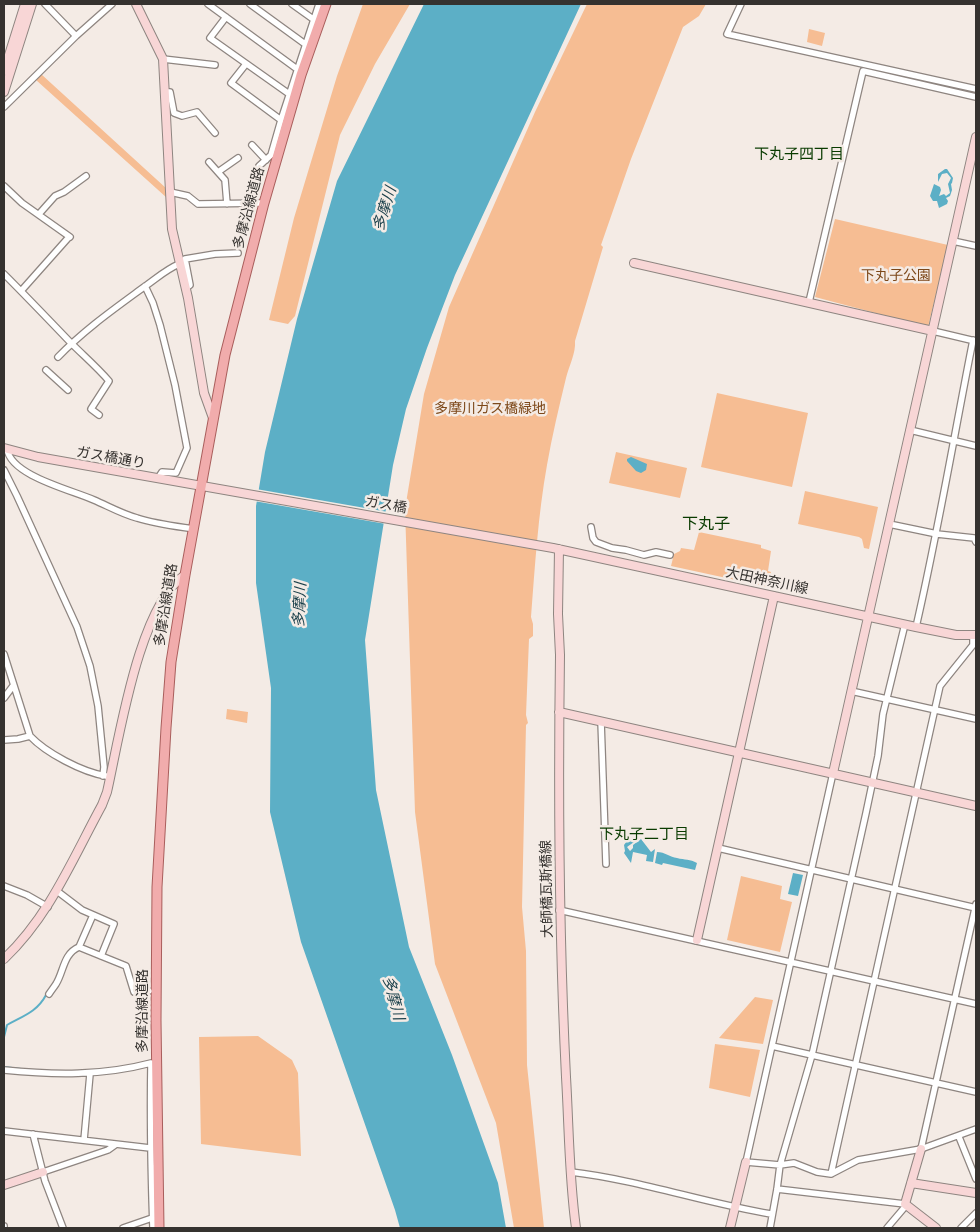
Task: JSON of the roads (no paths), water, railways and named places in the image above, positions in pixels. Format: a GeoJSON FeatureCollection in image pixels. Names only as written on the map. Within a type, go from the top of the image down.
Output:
{"type":"FeatureCollection","features":[{"type":"Feature","properties":{"kind":"main road","name":"多摩沿線道路"},"geometry":{"type":"LineString","coordinates":[[159,1228],[156,1020],[157,887],[171,671],[184,575],[194,529],[212,418],[274,156],[292,96],[326,4]]}},
{"type":"Feature","properties":{"kind":"street"},"geometry":{"type":"LineString","coordinates":[[4,71],[25,4]]}},
{"type":"Feature","properties":{"kind":"street"},"geometry":{"type":"LineString","coordinates":[[4,92],[32,4]]}},
{"type":"Feature","properties":{"kind":"street"},"geometry":{"type":"LineString","coordinates":[[45,4],[76,36]]}},
{"type":"Feature","properties":{"kind":"street"},"geometry":{"type":"LineString","coordinates":[[4,107],[76,36],[112,4]]}},
{"type":"Feature","properties":{"kind":"street"},"geometry":{"type":"LineString","coordinates":[[136,4],[163,59],[172,229],[186,288],[204,393],[212,418]]}},
{"type":"Feature","properties":{"kind":"street"},"geometry":{"type":"LineString","coordinates":[[208,4],[297,69]]}},
{"type":"Feature","properties":{"kind":"street"},"geometry":{"type":"LineString","coordinates":[[250,4],[305,44]]}},
{"type":"Feature","properties":{"kind":"street"},"geometry":{"type":"LineString","coordinates":[[292,4],[313,19]]}},
{"type":"Feature","properties":{"kind":"street"},"geometry":{"type":"LineString","coordinates":[[259,166],[274,156],[281,120],[292,96],[297,69],[319,4]]}},
{"type":"Feature","properties":{"kind":"street"},"geometry":{"type":"LineString","coordinates":[[741,4],[727,34],[976,89]]}},
{"type":"Feature","properties":{"kind":"street"},"geometry":{"type":"LineString","coordinates":[[226,17],[210,38],[292,96]]}},
{"type":"Feature","properties":{"kind":"street"},"geometry":{"type":"LineString","coordinates":[[163,59],[215,65]]}},
{"type":"Feature","properties":{"kind":"street"},"geometry":{"type":"LineString","coordinates":[[246,64],[231,83],[281,120]]}},
{"type":"Feature","properties":{"kind":"street"},"geometry":{"type":"LineString","coordinates":[[809,302],[863,71],[976,97]]}},
{"type":"Feature","properties":{"kind":"street"},"geometry":{"type":"LineString","coordinates":[[166,92],[170,92],[174,113],[182,116],[197,112],[215,133]]}},
{"type":"Feature","properties":{"kind":"street"},"geometry":{"type":"LineString","coordinates":[[730,1228],[976,142]]}},
{"type":"Feature","properties":{"kind":"street"},"geometry":{"type":"LineString","coordinates":[[252,145],[266,160]]}},
{"type":"Feature","properties":{"kind":"street"},"geometry":{"type":"LineString","coordinates":[[218,172],[238,158]]}},
{"type":"Feature","properties":{"kind":"street"},"geometry":{"type":"LineString","coordinates":[[208,162],[225,180],[227,204]]}},
{"type":"Feature","properties":{"kind":"street"},"geometry":{"type":"LineString","coordinates":[[38,214],[55,196],[64,192],[86,176]]}},
{"type":"Feature","properties":{"kind":"street"},"geometry":{"type":"LineString","coordinates":[[4,186],[22,202],[70,237],[21,291]]}},
{"type":"Feature","properties":{"kind":"street"},"geometry":{"type":"LineString","coordinates":[[170,192],[188,196],[198,204],[264,204]]}},
{"type":"Feature","properties":{"kind":"street"},"geometry":{"type":"LineString","coordinates":[[953,241],[976,246]]}},
{"type":"Feature","properties":{"kind":"street"},"geometry":{"type":"LineString","coordinates":[[186,288],[190,285],[185,259],[214,254],[238,253]]}},
{"type":"Feature","properties":{"kind":"street"},"geometry":{"type":"LineString","coordinates":[[634,263],[974,341],[953,440],[937,534],[916,627]]}},
{"type":"Feature","properties":{"kind":"street"},"geometry":{"type":"LineString","coordinates":[[58,357],[71,343],[123,301],[166,269],[179,264]]}},
{"type":"Feature","properties":{"kind":"street"},"geometry":{"type":"LineString","coordinates":[[4,274],[110,381],[91,409],[98,415]]}},
{"type":"Feature","properties":{"kind":"street"},"geometry":{"type":"LineString","coordinates":[[145,286],[160,325],[175,385],[187,448],[176,473],[162,472],[158,478]]}},
{"type":"Feature","properties":{"kind":"street"},"geometry":{"type":"LineString","coordinates":[[46,370],[68,390]]}},
{"type":"Feature","properties":{"kind":"street"},"geometry":{"type":"LineString","coordinates":[[910,430],[976,446]]}},
{"type":"Feature","properties":{"kind":"street"},"geometry":{"type":"LineString","coordinates":[[5,449],[8,457],[28,473],[45,481],[134,518],[158,524],[194,529]]}},
{"type":"Feature","properties":{"kind":"street","name":"ガス橋通り"},"geometry":{"type":"LineString","coordinates":[[5,449],[38,457],[214,488]]}},
{"type":"Feature","properties":{"kind":"street"},"geometry":{"type":"LineString","coordinates":[[4,470],[18,496],[77,627],[90,666],[98,706],[106,776]]}},
{"type":"Feature","properties":{"kind":"street","name":"ガス橋"},"geometry":{"type":"LineString","coordinates":[[214,488],[556,548]]}},
{"type":"Feature","properties":{"kind":"street"},"geometry":{"type":"LineString","coordinates":[[889,524],[937,534],[974,538],[976,542]]}},
{"type":"Feature","properties":{"kind":"street"},"geometry":{"type":"LineString","coordinates":[[591,527],[593,538],[596,542],[612,548],[644,555],[656,552],[670,555]]}},
{"type":"Feature","properties":{"kind":"street","name":"大田神奈川線"},"geometry":{"type":"LineString","coordinates":[[556,548],[916,627],[956,635],[974,635]]}},
{"type":"Feature","properties":{"kind":"street","name":"大師橋瓦斯橋線"},"geometry":{"type":"LineString","coordinates":[[556,548],[560,655],[559,910],[571,1172],[576,1228]]}},
{"type":"Feature","properties":{"kind":"street"},"geometry":{"type":"LineString","coordinates":[[4,959],[29,933],[48,907],[102,805],[106,776],[146,634],[169,590],[184,575]]}},
{"type":"Feature","properties":{"kind":"street"},"geometry":{"type":"LineString","coordinates":[[697,940],[774,596]]}},
{"type":"Feature","properties":{"kind":"street"},"geometry":{"type":"LineString","coordinates":[[770,1228],[780,1165],[812,1056],[878,756],[883,714],[905,624]]}},
{"type":"Feature","properties":{"kind":"street"},"geometry":{"type":"LineString","coordinates":[[831,1174],[941,684],[973,645],[974,635]]}},
{"type":"Feature","properties":{"kind":"street"},"geometry":{"type":"LineString","coordinates":[[4,654],[30,736],[38,744],[70,763],[106,776]]}},
{"type":"Feature","properties":{"kind":"street"},"geometry":{"type":"LineString","coordinates":[[4,667],[9,672]]}},
{"type":"Feature","properties":{"kind":"street"},"geometry":{"type":"LineString","coordinates":[[4,698],[13,686]]}},
{"type":"Feature","properties":{"kind":"street"},"geometry":{"type":"LineString","coordinates":[[851,691],[976,719]]}},
{"type":"Feature","properties":{"kind":"street"},"geometry":{"type":"LineString","coordinates":[[559,712],[976,806]]}},
{"type":"Feature","properties":{"kind":"street"},"geometry":{"type":"LineString","coordinates":[[600,721],[606,864]]}},
{"type":"Feature","properties":{"kind":"street"},"geometry":{"type":"LineString","coordinates":[[4,740],[30,736]]}},
{"type":"Feature","properties":{"kind":"street"},"geometry":{"type":"LineString","coordinates":[[718,848],[976,906],[921,1150],[904,1208],[886,1228]]}},
{"type":"Feature","properties":{"kind":"street"},"geometry":{"type":"LineString","coordinates":[[4,886],[27,895],[48,907]]}},
{"type":"Feature","properties":{"kind":"street"},"geometry":{"type":"LineString","coordinates":[[57,891],[82,910],[114,924],[101,956]]}},
{"type":"Feature","properties":{"kind":"street"},"geometry":{"type":"LineString","coordinates":[[559,910],[976,1004]]}},
{"type":"Feature","properties":{"kind":"street"},"geometry":{"type":"LineString","coordinates":[[48,994],[57,983],[68,956],[74,949],[79,947],[93,915]]}},
{"type":"Feature","properties":{"kind":"street"},"geometry":{"type":"LineString","coordinates":[[79,947],[128,968],[134,992],[149,991]]}},
{"type":"Feature","properties":{"kind":"street"},"geometry":{"type":"LineString","coordinates":[[772,1046],[976,1092]]}},
{"type":"Feature","properties":{"kind":"street"},"geometry":{"type":"LineString","coordinates":[[4,1070],[39,1074],[90,1074],[151,1063],[150,1148],[153,1228]]}},
{"type":"Feature","properties":{"kind":"street"},"geometry":{"type":"LineString","coordinates":[[84,1140],[90,1074]]}},
{"type":"Feature","properties":{"kind":"street"},"geometry":{"type":"LineString","coordinates":[[746,1162],[780,1165],[794,1163],[817,1172],[831,1174],[858,1160],[921,1150],[976,1129]]}},
{"type":"Feature","properties":{"kind":"street"},"geometry":{"type":"LineString","coordinates":[[4,1131],[150,1148]]}},
{"type":"Feature","properties":{"kind":"street"},"geometry":{"type":"LineString","coordinates":[[33,1134],[46,1181],[63,1228]]}},
{"type":"Feature","properties":{"kind":"street"},"geometry":{"type":"LineString","coordinates":[[959,1137],[976,1179]]}},
{"type":"Feature","properties":{"kind":"street"},"geometry":{"type":"LineString","coordinates":[[4,1184],[108,1150],[114,1145]]}},
{"type":"Feature","properties":{"kind":"street"},"geometry":{"type":"LineString","coordinates":[[571,1172],[603,1176],[734,1208],[771,1214]]}},
{"type":"Feature","properties":{"kind":"street"},"geometry":{"type":"LineString","coordinates":[[912,1182],[976,1193]]}},
{"type":"Feature","properties":{"kind":"street"},"geometry":{"type":"LineString","coordinates":[[777,1189],[905,1204],[936,1228]]}},
{"type":"Feature","properties":{"kind":"street"},"geometry":{"type":"LineString","coordinates":[[961,1228],[976,1213]]}},
{"type":"Feature","properties":{"kind":"street"},"geometry":{"type":"LineString","coordinates":[[123,1228],[152,1218]]}},
{"type":"Feature","properties":{"kind":"water","name":"多摩川"},"geometry":{"type":"Polygon","coordinates":[[[424,4],[581,4],[455,275],[406,409],[393,465],[365,640],[376,790],[409,947],[452,1055],[498,1183],[506,1228],[400,1228],[301,942],[270,812],[271,688],[256,583],[256,506],[265,452],[297,319],[337,181],[424,4]]]}},
{"type":"Feature","properties":{"kind":"water"},"geometry":{"type":"Polygon","coordinates":[[[945,169],[953,178],[952,190],[950,196],[946,198],[947,204],[939,208],[937,201],[933,201],[930,196],[934,184],[940,187],[939,196],[944,194],[946,196],[950,193],[948,184],[951,178],[947,173],[942,174],[938,182],[938,174],[945,169]]]}},
{"type":"Feature","properties":{"kind":"water"},"geometry":{"type":"Polygon","coordinates":[[[631,457],[647,464],[646,470],[641,473],[636,471],[627,461],[631,457]]]}},
{"type":"Feature","properties":{"kind":"water"},"geometry":{"type":"Polygon","coordinates":[[[641,839],[651,852],[655,849],[653,862],[646,861],[647,855],[633,852],[631,863],[624,853],[624,845],[627,841],[634,842],[627,847],[630,851],[633,845],[641,839]]]}},
{"type":"Feature","properties":{"kind":"water"},"geometry":{"type":"Polygon","coordinates":[[[657,852],[697,863],[695,870],[655,863],[657,852]]]}},
{"type":"Feature","properties":{"kind":"water"},"geometry":{"type":"Polygon","coordinates":[[[793,873],[803,875],[798,896],[788,894],[793,873]]]}},
{"type":"Feature","properties":{"kind":"waterway"},"geometry":{"type":"LineString","coordinates":[[4,1037],[7,1025],[34,1010],[46,995]]}},
{"type":"Feature","properties":{"kind":"waterway"},"geometry":{"type":"LineString","coordinates":[[4,1067],[21,1069]]}},
{"type":"Feature","properties":{"kind":"district","name":"下丸子四丁目"},"geometry":{"type":"Point","coordinates":[799,155]}},
{"type":"Feature","properties":{"kind":"district","name":"下丸子"},"geometry":{"type":"Point","coordinates":[706,524]}},
{"type":"Feature","properties":{"kind":"district","name":"下丸子二丁目"},"geometry":{"type":"Point","coordinates":[644,835]}},
{"type":"Feature","properties":{"kind":"park label","name":"下丸子公園"},"geometry":{"type":"Point","coordinates":[896,276]}},
{"type":"Feature","properties":{"kind":"park label","name":"多摩川ガス橋緑地"},"geometry":{"type":"Point","coordinates":[490,409]}}]}
